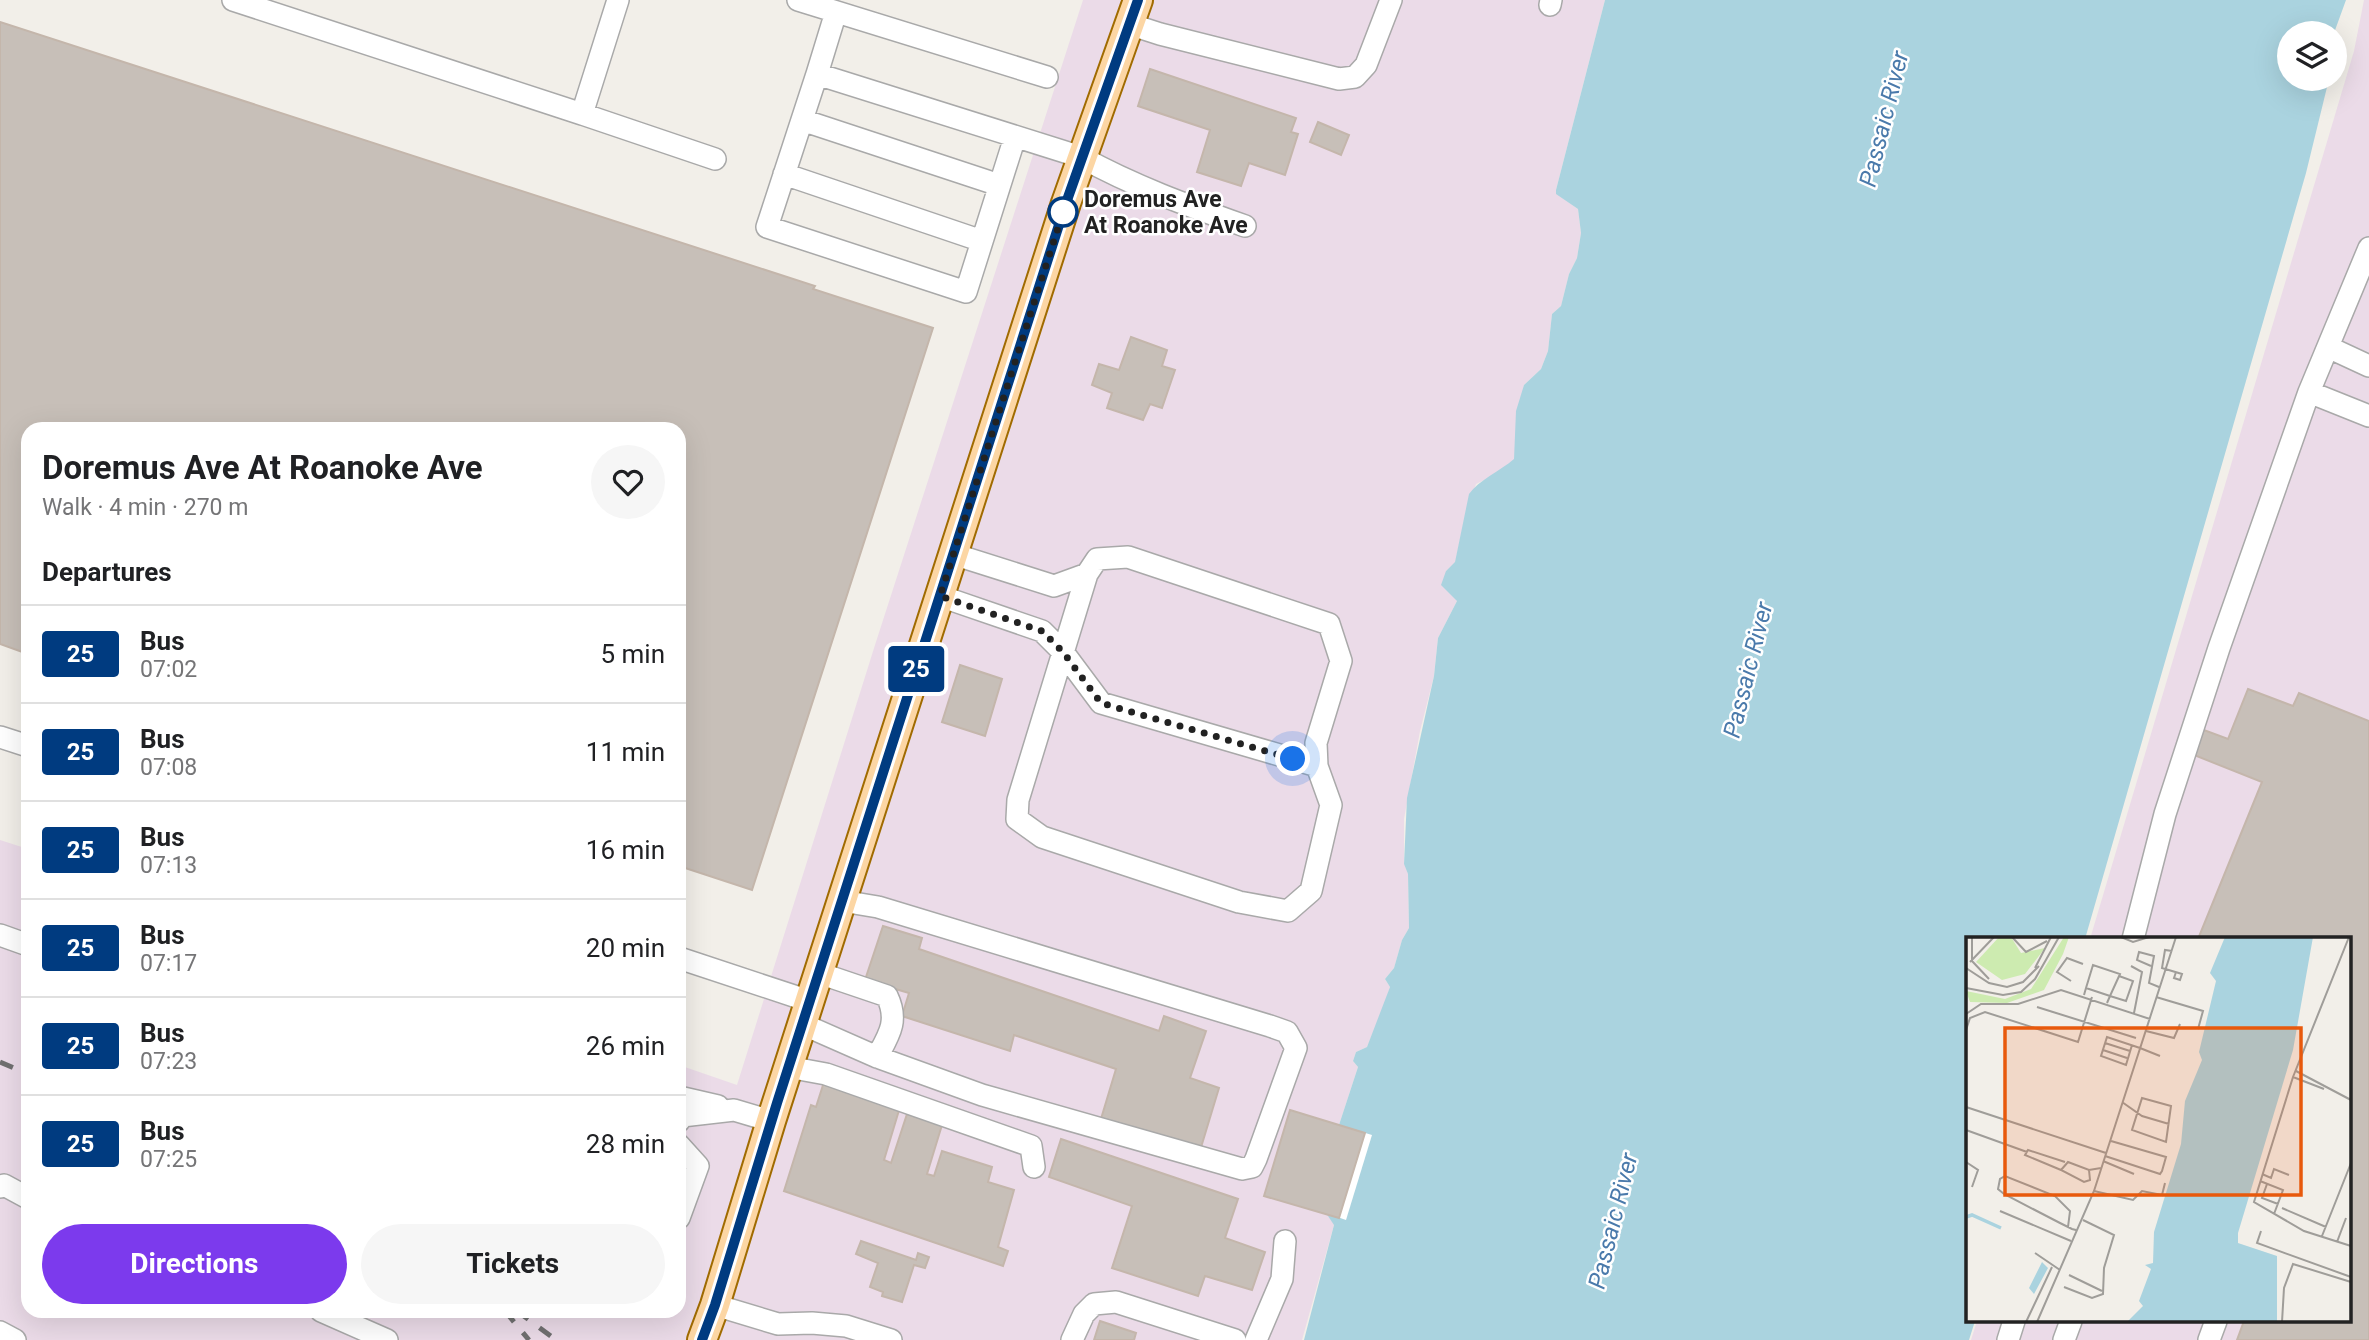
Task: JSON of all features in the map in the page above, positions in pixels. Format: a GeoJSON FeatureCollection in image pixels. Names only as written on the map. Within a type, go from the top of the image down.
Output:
{"type":"FeatureCollection","features":[{"type":"Feature","properties":{"kind":"main road"},"geometry":{"type":"LineString","coordinates":[[702,1340],[953,554],[1082,158],[1134,12]]}},
{"type":"Feature","properties":{"kind":"street"},"geometry":{"type":"LineString","coordinates":[[233,0],[715,159]]}},
{"type":"Feature","properties":{"kind":"street"},"geometry":{"type":"LineString","coordinates":[[582,114],[618,0]]}},
{"type":"Feature","properties":{"kind":"street"},"geometry":{"type":"LineString","coordinates":[[798,0],[1047,77]]}},
{"type":"Feature","properties":{"kind":"street"},"geometry":{"type":"LineString","coordinates":[[1134,12],[1339,79],[1355,77],[1366,65],[1391,0]]}},
{"type":"Feature","properties":{"kind":"street"},"geometry":{"type":"LineString","coordinates":[[836,12],[767,227],[966,292],[1015,136]]}},
{"type":"Feature","properties":{"kind":"street"},"geometry":{"type":"LineString","coordinates":[[817,74],[1082,158],[1110,173],[1245,226]]}},
{"type":"Feature","properties":{"kind":"street"},"geometry":{"type":"LineString","coordinates":[[802,120],[999,185]]}},
{"type":"Feature","properties":{"kind":"street"},"geometry":{"type":"LineString","coordinates":[[784,174],[982,241]]}},
{"type":"Feature","properties":{"kind":"street"},"geometry":{"type":"LineString","coordinates":[[2134,937],[2165,814],[2214,660],[2309,392],[2369,248]]}},
{"type":"Feature","properties":{"kind":"street"},"geometry":{"type":"LineString","coordinates":[[2328,347],[2369,366]]}},
{"type":"Feature","properties":{"kind":"street"},"geometry":{"type":"LineString","coordinates":[[2309,392],[2369,416]]}},
{"type":"Feature","properties":{"kind":"street"},"geometry":{"type":"LineString","coordinates":[[953,554],[1054,586],[1087,574]]}},
{"type":"Feature","properties":{"kind":"street"},"geometry":{"type":"LineString","coordinates":[[1128,557],[1329,624],[1341,660],[1316,743],[1317,766],[1331,805],[1311,891],[1288,911],[1239,902],[1042,837],[1017,819],[1018,800],[1087,574],[1097,559],[1128,557]]}},
{"type":"Feature","properties":{"kind":"street"},"geometry":{"type":"LineString","coordinates":[[940,596],[1042,631],[1063,652],[1101,703],[1317,766]]}},
{"type":"Feature","properties":{"kind":"street"},"geometry":{"type":"LineString","coordinates":[[0,737],[21,744]]}},
{"type":"Feature","properties":{"kind":"street"},"geometry":{"type":"LineString","coordinates":[[686,961],[806,1012],[877,1057],[982,1095],[1242,1169],[1252,1167],[1296,1048],[1287,1032],[878,907],[842,901]]}},
{"type":"Feature","properties":{"kind":"street"},"geometry":{"type":"LineString","coordinates":[[0,935],[21,942]]}},
{"type":"Feature","properties":{"kind":"street"},"geometry":{"type":"LineString","coordinates":[[819,973],[887,996],[894,1009],[893,1019],[890,1034],[877,1057]]}},
{"type":"Feature","properties":{"kind":"street"},"geometry":{"type":"LineString","coordinates":[[788,1067],[826,1074],[1031,1146],[1034,1167]]}},
{"type":"Feature","properties":{"kind":"street"},"geometry":{"type":"LineString","coordinates":[[686,1099],[771,1121]]}},
{"type":"Feature","properties":{"kind":"street"},"geometry":{"type":"LineString","coordinates":[[686,1116],[734,1110]]}},
{"type":"Feature","properties":{"kind":"street"},"geometry":{"type":"LineString","coordinates":[[686,1153],[698,1166],[686,1199]]}},
{"type":"Feature","properties":{"kind":"street"},"geometry":{"type":"LineString","coordinates":[[0,1187],[4,1185],[21,1194]]}},
{"type":"Feature","properties":{"kind":"street"},"geometry":{"type":"LineString","coordinates":[[1256,1340],[1282,1279],[1285,1241]]}},
{"type":"Feature","properties":{"kind":"street"},"geometry":{"type":"LineString","coordinates":[[1072,1340],[1084,1314],[1094,1304],[1116,1302],[1236,1340]]}},
{"type":"Feature","properties":{"kind":"street"},"geometry":{"type":"LineString","coordinates":[[715,1305],[778,1325],[812,1323],[846,1326],[891,1340]]}},
{"type":"Feature","properties":{"kind":"street"},"geometry":{"type":"LineString","coordinates":[[337,1318],[387,1340]]}},
{"type":"Feature","properties":{"kind":"street"},"geometry":{"type":"LineString","coordinates":[[2008,1340],[2014,1322]]}},
{"type":"Feature","properties":{"kind":"street"},"geometry":{"type":"LineString","coordinates":[[2064,1340],[2071,1322]]}},
{"type":"Feature","properties":{"kind":"street"},"geometry":{"type":"LineString","coordinates":[[2209,1340],[2216,1322]]}},
{"type":"Feature","properties":{"kind":"street"},"geometry":{"type":"LineString","coordinates":[[0,1332],[16,1340]]}},
{"type":"Feature","properties":{"kind":"shaded area"},"geometry":{"type":"Polygon","coordinates":[[[1083,0],[1605,0],[1556,190],[1557,194],[1578,209],[1581,233],[1577,258],[1569,274],[1561,306],[1552,314],[1548,351],[1541,369],[1524,385],[1514,460],[1497,474],[1476,484],[1466,512],[1455,563],[1446,571],[1457,601],[1438,638],[1434,676],[1420,731],[1404,819],[1409,928],[1402,940],[1394,968],[1385,979],[1390,987],[1381,1014],[1367,1047],[1356,1052],[1353,1061],[1358,1067],[1339,1125],[1334,1225],[1302,1340],[0,1340],[0,840],[21,847],[21,1318],[686,1318],[686,1067],[737,1085],[875,645],[1083,0]]]}},
{"type":"Feature","properties":{"kind":"shaded area"},"geometry":{"type":"Polygon","coordinates":[[[2364,0],[2369,0],[2369,1340],[1971,1340],[1977,1322],[2352,1322],[2352,937],[2091,937],[2342,91],[2347,91],[2347,75],[2364,0]]]}},
{"type":"Feature","properties":{"kind":"water","name":"Passaic River"},"geometry":{"type":"Polygon","coordinates":[[[1605,0],[2346,0],[2338,21],[2277,21],[2277,91],[2326,91],[2306,173],[2086,937],[1966,937],[1966,1322],[1975,1322],[1969,1340],[1304,1340],[1334,1225],[1326,1213],[1339,1125],[1358,1067],[1353,1061],[1356,1052],[1367,1047],[1390,987],[1385,979],[1394,968],[1402,940],[1409,928],[1408,874],[1404,864],[1407,798],[1434,676],[1438,638],[1457,601],[1441,585],[1446,571],[1455,562],[1469,494],[1478,484],[1514,459],[1516,411],[1524,385],[1541,369],[1548,351],[1552,314],[1561,306],[1569,274],[1577,258],[1581,233],[1578,209],[1556,194],[1605,0]]]}},
{"type":"Feature","properties":{"kind":"pier"},"geometry":{"type":"Polygon","coordinates":[[[1339,1125],[1372,1135],[1346,1220],[1326,1213],[1339,1125]]]}},
{"type":"Feature","properties":{"kind":"building"},"geometry":{"type":"Polygon","coordinates":[[[0,22],[815,286],[813,289],[933,328],[752,890],[686,868],[686,422],[21,422],[21,652],[0,644],[0,22]]]}},
{"type":"Feature","properties":{"kind":"building"},"geometry":{"type":"Polygon","coordinates":[[[1150,69],[1296,118],[1291,132],[1298,134],[1285,175],[1249,163],[1241,186],[1197,172],[1210,130],[1138,106],[1150,69]]]}},
{"type":"Feature","properties":{"kind":"building"},"geometry":{"type":"Polygon","coordinates":[[[1318,122],[1349,135],[1341,155],[1310,142],[1318,122]]]}},
{"type":"Feature","properties":{"kind":"building"},"geometry":{"type":"Polygon","coordinates":[[[1131,337],[1167,350],[1162,366],[1175,370],[1162,408],[1150,404],[1143,420],[1107,408],[1112,393],[1092,385],[1099,364],[1119,370],[1131,337]]]}},
{"type":"Feature","properties":{"kind":"building"},"geometry":{"type":"Polygon","coordinates":[[[960,665],[1002,679],[985,736],[942,722],[960,665]]]}},
{"type":"Feature","properties":{"kind":"building"},"geometry":{"type":"Polygon","coordinates":[[[2248,689],[2293,706],[2299,693],[2369,721],[2369,1340],[2237,1340],[2244,1322],[2352,1322],[2352,937],[2199,937],[2262,782],[2194,755],[2204,730],[2228,739],[2248,689]]]}},
{"type":"Feature","properties":{"kind":"building"},"geometry":{"type":"Polygon","coordinates":[[[883,926],[922,938],[919,949],[1159,1031],[1164,1016],[1206,1031],[1190,1078],[1219,1088],[1199,1154],[1101,1119],[1116,1069],[1014,1035],[1010,1051],[902,1016],[909,993],[865,980],[883,926]]]}},
{"type":"Feature","properties":{"kind":"building"},"geometry":{"type":"Polygon","coordinates":[[[824,1082],[900,1107],[884,1160],[891,1163],[907,1114],[942,1125],[927,1174],[934,1176],[942,1151],[992,1167],[988,1182],[1014,1190],[998,1247],[1008,1251],[1003,1266],[784,1191],[811,1105],[816,1107],[824,1082]]]}},
{"type":"Feature","properties":{"kind":"building"},"geometry":{"type":"Polygon","coordinates":[[[1290,1110],[1365,1133],[1339,1218],[1264,1196],[1290,1110]]]}},
{"type":"Feature","properties":{"kind":"building"},"geometry":{"type":"Polygon","coordinates":[[[1061,1139],[1238,1199],[1225,1238],[1265,1252],[1252,1290],[1205,1276],[1198,1296],[1112,1268],[1132,1206],[1049,1177],[1061,1139]]]}},
{"type":"Feature","properties":{"kind":"building"},"geometry":{"type":"Polygon","coordinates":[[[861,1241],[916,1260],[918,1253],[929,1257],[925,1268],[914,1265],[902,1302],[882,1296],[883,1292],[870,1287],[878,1263],[856,1254],[861,1241]]]}},
{"type":"Feature","properties":{"kind":"building"},"geometry":{"type":"Polygon","coordinates":[[[1100,1321],[1136,1333],[1134,1340],[1094,1340],[1100,1321]]]}},
{"type":"Feature","properties":{"kind":"railway"},"geometry":{"type":"LineString","coordinates":[[0,1062],[21,1071]]}},
{"type":"Feature","properties":{"kind":"railway"},"geometry":{"type":"LineString","coordinates":[[511,1318],[529,1340]]}},
{"type":"Feature","properties":{"kind":"railway"},"geometry":{"type":"LineString","coordinates":[[526,1318],[556,1340]]}},
{"type":"Feature","properties":{"kind":"bus line","name":"25"},"geometry":{"type":"LineString","coordinates":[[702,1340],[1066,203],[1138,0]]}},
{"type":"Feature","properties":{"kind":"place","name":"Doremus Ave At Roanoke Ave"},"geometry":{"type":"Point","coordinates":[1063,212]}},
{"type":"Feature","properties":{"kind":"route"},"geometry":{"type":"LineString","coordinates":[[1063,212],[1066,203],[940,596],[1042,631],[1063,652],[1101,703],[1293,759]]}}]}
